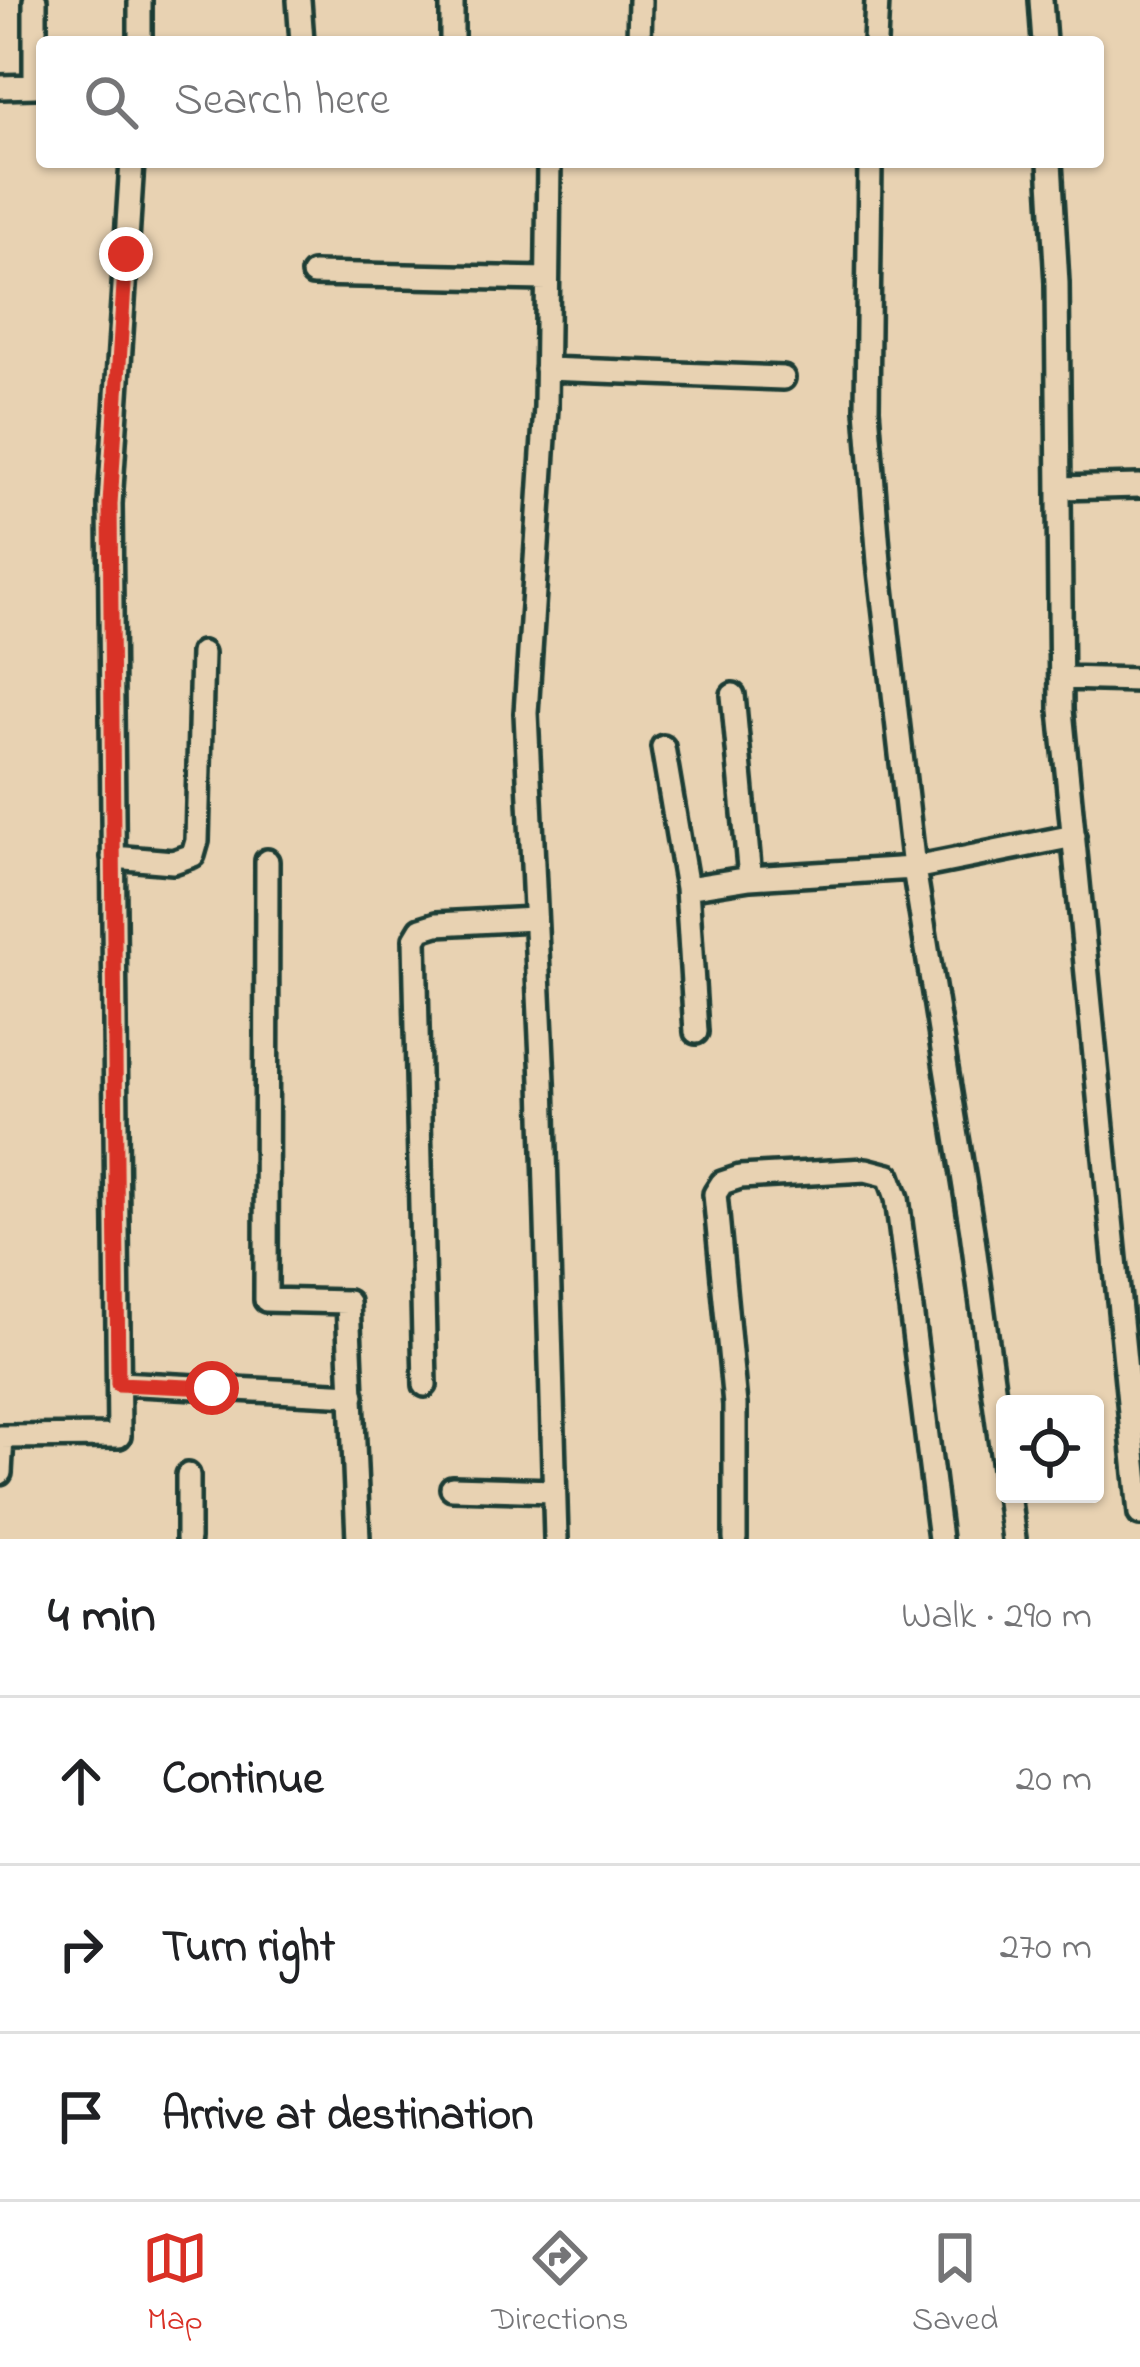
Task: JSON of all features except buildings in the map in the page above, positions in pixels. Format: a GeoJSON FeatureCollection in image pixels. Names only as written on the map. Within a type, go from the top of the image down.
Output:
{"type":"FeatureCollection","features":[{"type":"Feature","properties":{"kind":"street"},"geometry":{"type":"LineString","coordinates":[[0,88],[35,86],[35,0]]}},
{"type":"Feature","properties":{"kind":"street"},"geometry":{"type":"LineString","coordinates":[[140,0],[140,36]]}},
{"type":"Feature","properties":{"kind":"street"},"geometry":{"type":"LineString","coordinates":[[299,0],[302,36]]}},
{"type":"Feature","properties":{"kind":"street"},"geometry":{"type":"LineString","coordinates":[[452,0],[452,36]]}},
{"type":"Feature","properties":{"kind":"street"},"geometry":{"type":"LineString","coordinates":[[639,36],[640,0]]}},
{"type":"Feature","properties":{"kind":"street"},"geometry":{"type":"LineString","coordinates":[[875,36],[877,0]]}},
{"type":"Feature","properties":{"kind":"street"},"geometry":{"type":"LineString","coordinates":[[1041,0],[1043,36]]}},
{"type":"Feature","properties":{"kind":"street"},"geometry":{"type":"LineString","coordinates":[[0,1473],[1,1437],[119,1436],[110,504],[132,168]]}},
{"type":"Feature","properties":{"kind":"street"},"geometry":{"type":"LineString","coordinates":[[549,168],[546,369],[526,713],[543,1081],[556,1539]]}},
{"type":"Feature","properties":{"kind":"street"},"geometry":{"type":"LineString","coordinates":[[870,168],[867,410],[914,868],[996,1408]]}},
{"type":"Feature","properties":{"kind":"street"},"geometry":{"type":"LineString","coordinates":[[1050,168],[1057,283],[1061,678],[1140,1514]]}},
{"type":"Feature","properties":{"kind":"street"},"geometry":{"type":"LineString","coordinates":[[313,274],[547,279]]}},
{"type":"Feature","properties":{"kind":"street"},"geometry":{"type":"LineString","coordinates":[[546,369],[783,377]]}},
{"type":"Feature","properties":{"kind":"street"},"geometry":{"type":"LineString","coordinates":[[1059,488],[1140,486]]}},
{"type":"Feature","properties":{"kind":"street"},"geometry":{"type":"LineString","coordinates":[[113,857],[173,862],[193,855],[202,653]]}},
{"type":"Feature","properties":{"kind":"street"},"geometry":{"type":"LineString","coordinates":[[1061,678],[1140,680]]}},
{"type":"Feature","properties":{"kind":"street"},"geometry":{"type":"LineString","coordinates":[[733,695],[751,878]]}},
{"type":"Feature","properties":{"kind":"street"},"geometry":{"type":"LineString","coordinates":[[664,747],[687,888],[696,1032]]}},
{"type":"Feature","properties":{"kind":"street"},"geometry":{"type":"LineString","coordinates":[[687,888],[751,878],[914,868],[1074,836]]}},
{"type":"Feature","properties":{"kind":"street"},"geometry":{"type":"LineString","coordinates":[[267,861],[266,1300],[348,1302],[358,1539]]}},
{"type":"Feature","properties":{"kind":"street"},"geometry":{"type":"LineString","coordinates":[[425,1385],[415,939],[421,929],[437,924],[534,919]]}},
{"type":"Feature","properties":{"kind":"street"},"geometry":{"type":"LineString","coordinates":[[735,1539],[735,1405],[715,1194],[722,1183],[740,1177],[866,1170],[889,1176],[898,1198],[940,1539]]}},
{"type":"Feature","properties":{"kind":"street"},"geometry":{"type":"LineString","coordinates":[[118,1384],[353,1395]]}},
{"type":"Feature","properties":{"kind":"street"},"geometry":{"type":"LineString","coordinates":[[188,1475],[188,1539]]}},
{"type":"Feature","properties":{"kind":"street"},"geometry":{"type":"LineString","coordinates":[[452,1488],[554,1491]]}},
{"type":"Feature","properties":{"kind":"street"},"geometry":{"type":"LineString","coordinates":[[1009,1503],[1014,1539]]}},
{"type":"Feature","properties":{"kind":"route"},"geometry":{"type":"LineString","coordinates":[[126,254],[110,504],[118,1384],[212,1388]]}}]}
